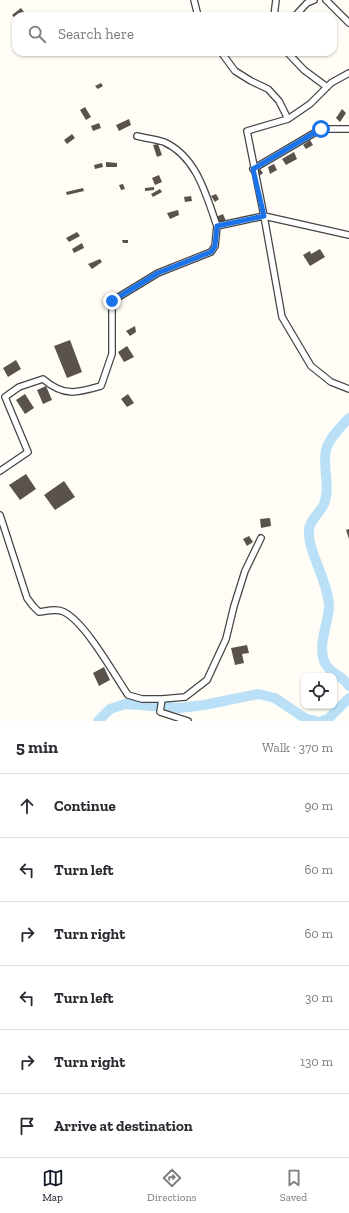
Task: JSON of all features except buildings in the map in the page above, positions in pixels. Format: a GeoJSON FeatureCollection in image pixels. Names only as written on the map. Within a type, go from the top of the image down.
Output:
{"type":"FeatureCollection","features":[{"type":"Feature","properties":{"kind":"street"},"geometry":{"type":"LineString","coordinates":[[194,0],[197,12]]}},
{"type":"Feature","properties":{"kind":"street"},"geometry":{"type":"LineString","coordinates":[[274,12],[276,0]]}},
{"type":"Feature","properties":{"kind":"street"},"geometry":{"type":"LineString","coordinates":[[299,12],[308,3],[314,0]]}},
{"type":"Feature","properties":{"kind":"street"},"geometry":{"type":"LineString","coordinates":[[326,0],[349,22]]}},
{"type":"Feature","properties":{"kind":"street"},"geometry":{"type":"LineString","coordinates":[[224,56],[235,70],[251,81],[268,89],[280,101],[288,119]]}},
{"type":"Feature","properties":{"kind":"street"},"geometry":{"type":"LineString","coordinates":[[291,56],[304,70],[327,86]]}},
{"type":"Feature","properties":{"kind":"street"},"geometry":{"type":"LineString","coordinates":[[349,73],[327,86],[310,104],[288,119],[247,131],[282,317],[311,366],[331,382],[349,389]]}},
{"type":"Feature","properties":{"kind":"street"},"geometry":{"type":"LineString","coordinates":[[253,169],[321,129],[349,129]]}},
{"type":"Feature","properties":{"kind":"street"},"geometry":{"type":"LineString","coordinates":[[0,471],[28,452],[5,397],[20,387],[43,379],[53,387],[76,394],[101,386],[112,354],[112,301],[158,273],[211,252],[215,246],[217,226],[192,165],[176,150],[163,141],[151,140],[137,136]]}},
{"type":"Feature","properties":{"kind":"street"},"geometry":{"type":"LineString","coordinates":[[217,226],[264,216],[349,235]]}},
{"type":"Feature","properties":{"kind":"street"},"geometry":{"type":"LineString","coordinates":[[0,515],[27,598],[33,606],[39,612],[62,611],[73,617],[93,642],[128,695],[142,699],[185,697],[207,680],[226,639],[245,571],[261,538]]}},
{"type":"Feature","properties":{"kind":"street"},"geometry":{"type":"LineString","coordinates":[[162,699],[160,712],[188,721]]}},
{"type":"Feature","properties":{"kind":"waterway"},"geometry":{"type":"LineString","coordinates":[[349,418],[330,441],[326,450],[326,497],[324,504],[309,527],[311,547],[326,588],[329,607],[322,654],[326,666],[343,679],[349,686]]}},
{"type":"Feature","properties":{"kind":"waterway"},"geometry":{"type":"LineString","coordinates":[[98,721],[110,709],[125,704],[180,708],[204,705],[258,694],[275,698],[306,719],[315,721]]}},
{"type":"Feature","properties":{"kind":"waterway"},"geometry":{"type":"LineString","coordinates":[[322,721],[328,719],[349,698]]}},
{"type":"Feature","properties":{"kind":"route"},"geometry":{"type":"LineString","coordinates":[[112,301],[158,273],[207,255],[215,246],[217,226],[264,216],[253,169],[321,129]]}}]}
